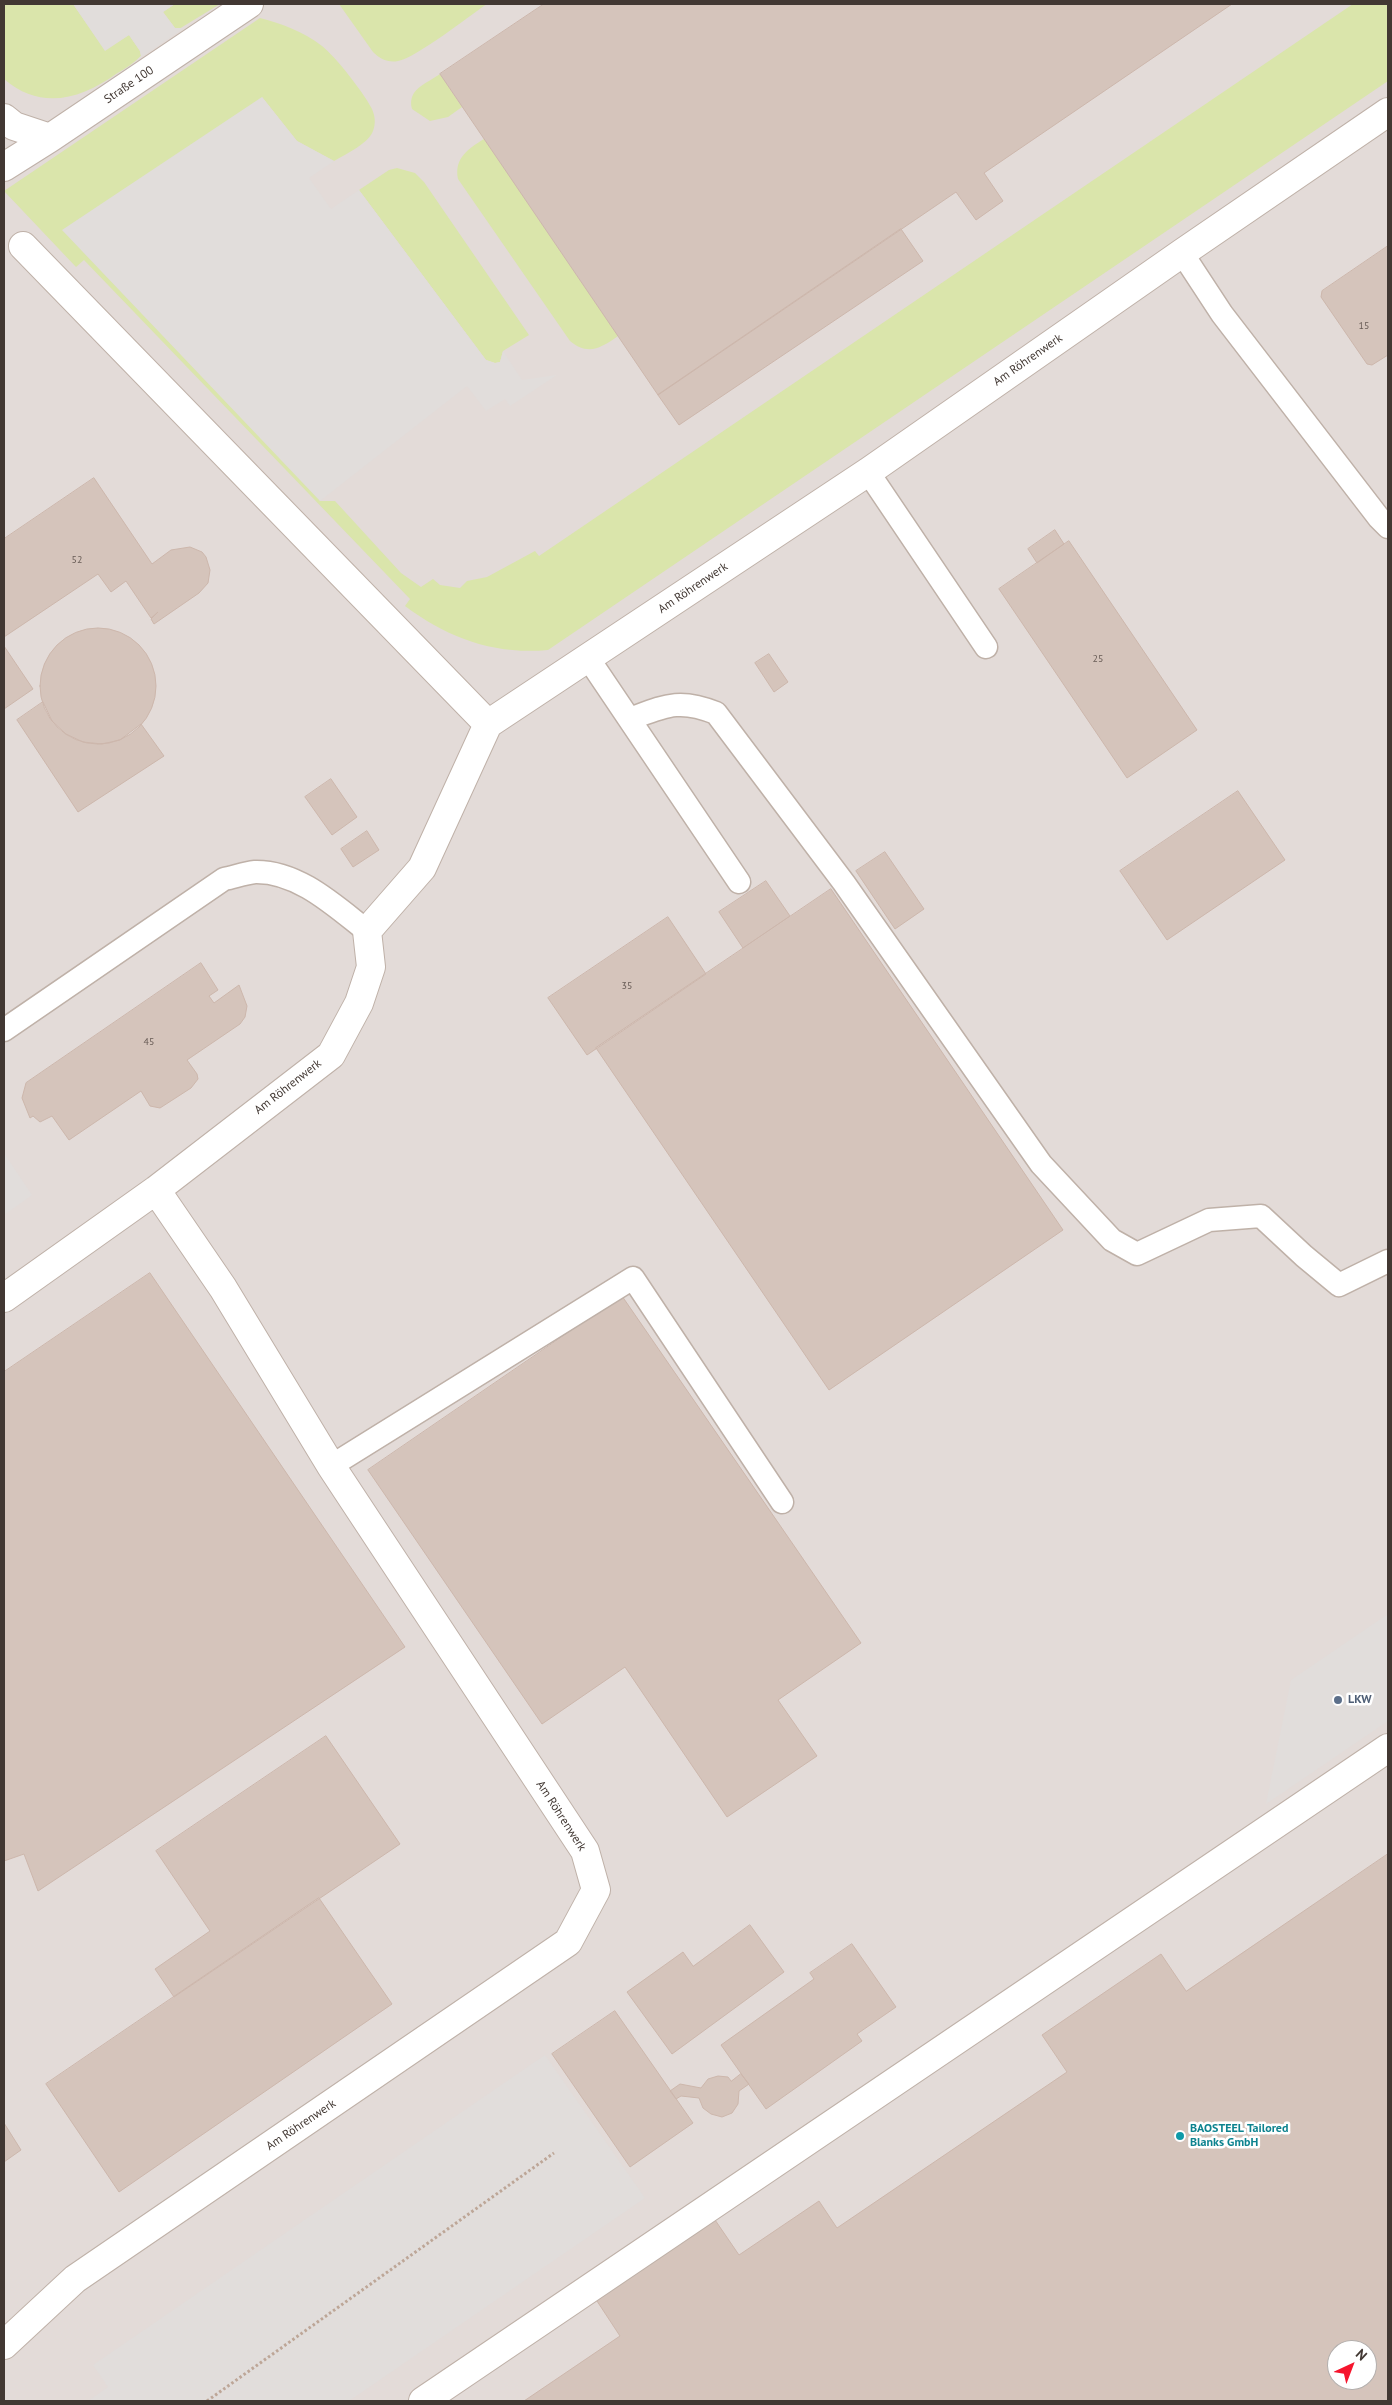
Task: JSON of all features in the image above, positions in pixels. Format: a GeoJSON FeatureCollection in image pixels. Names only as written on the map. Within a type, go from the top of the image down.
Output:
{"type":"FeatureCollection","features":[{"type":"Feature","properties":{"kind":"street","name":"Straße 100"},"geometry":{"type":"LineString","coordinates":[[4,167],[249,4]]}},
{"type":"Feature","properties":{"kind":"street","name":"Am Röhrenwerk"},"geometry":{"type":"LineString","coordinates":[[488,724],[868,472],[1388,112]]}},
{"type":"Feature","properties":{"kind":"street"},"geometry":{"type":"LineString","coordinates":[[4,118],[14,126],[50,138]]}},
{"type":"Feature","properties":{"kind":"street"},"geometry":{"type":"LineString","coordinates":[[23,246],[488,724],[422,868],[367,930]]}},
{"type":"Feature","properties":{"kind":"street","name":"Am Röhrenwerk"},"geometry":{"type":"LineString","coordinates":[[4,1298],[156,1190],[331,1055],[360,1003],[371,967],[367,930]]}},
{"type":"Feature","properties":{"kind":"street","name":"Am Röhrenwerk"},"geometry":{"type":"LineString","coordinates":[[4,2345],[75,2280],[568,1942],[596,1890],[585,1851],[331,1466],[223,1288],[156,1190]]}},
{"type":"Feature","properties":{"kind":"street"},"geometry":{"type":"LineString","coordinates":[[423,2401],[1388,1748]]}},
{"type":"Feature","properties":{"kind":"lane"},"geometry":{"type":"LineString","coordinates":[[1182,253],[1222,314],[1388,527]]}},
{"type":"Feature","properties":{"kind":"lane"},"geometry":{"type":"LineString","coordinates":[[868,472],[986,647]]}},
{"type":"Feature","properties":{"kind":"lane"},"geometry":{"type":"LineString","coordinates":[[588,658],[739,882]]}},
{"type":"Feature","properties":{"kind":"lane"},"geometry":{"type":"LineString","coordinates":[[630,719],[667,706],[695,704],[716,713],[844,882],[1041,1164],[1112,1240],[1137,1254],[1209,1220],[1261,1216],[1304,1256],[1339,1284],[1388,1261]]}},
{"type":"Feature","properties":{"kind":"lane"},"geometry":{"type":"LineString","coordinates":[[4,1030],[224,878],[255,872],[293,879],[335,906],[367,930]]}},
{"type":"Feature","properties":{"kind":"lane"},"geometry":{"type":"LineString","coordinates":[[331,1466],[633,1278],[782,1502]]}},
{"type":"Feature","properties":{"kind":"path"},"geometry":{"type":"LineString","coordinates":[[207,2401],[554,2153]]}},
{"type":"Feature","properties":{"kind":"shaded area"},"geometry":{"type":"Polygon","coordinates":[[[4,4],[1388,4],[1388,2401],[4,2401],[4,4]]]}},
{"type":"Feature","properties":{"kind":"shaded area"},"geometry":{"type":"Polygon","coordinates":[[[73,4],[175,4],[163,12],[175,28],[184,28],[137,60],[141,56],[140,51],[129,35],[105,51],[73,4]]]}},
{"type":"Feature","properties":{"kind":"shaded area"},"geometry":{"type":"Polygon","coordinates":[[[262,97],[297,141],[334,161],[309,178],[331,209],[359,190],[486,360],[495,363],[500,362],[503,351],[522,380],[557,375],[510,406],[505,399],[486,411],[467,386],[320,501],[62,230],[262,97]]]}},
{"type":"Feature","properties":{"kind":"shaded area"},"geometry":{"type":"Polygon","coordinates":[[[4,1153],[32,1195],[4,1215],[4,1153]]]}},
{"type":"Feature","properties":{"kind":"shaded area","name":"LKW"},"geometry":{"type":"Polygon","coordinates":[[[1388,1614],[1388,1721],[1266,1804],[1291,1680],[1388,1614]]]}},
{"type":"Feature","properties":{"kind":"shaded area"},"geometry":{"type":"Polygon","coordinates":[[[545,2055],[645,2198],[349,2401],[88,2401],[108,2387],[93,2365],[545,2055]]]}},
{"type":"Feature","properties":{"kind":"green space"},"geometry":{"type":"Polygon","coordinates":[[[4,4],[73,4],[105,50],[129,35],[140,51],[141,56],[103,83],[89,90],[61,98],[46,98],[32,95],[18,89],[4,79],[4,4]]]}},
{"type":"Feature","properties":{"kind":"green space"},"geometry":{"type":"Polygon","coordinates":[[[175,4],[220,4],[179,29],[175,28],[163,12],[175,4]]]}},
{"type":"Feature","properties":{"kind":"green space"},"geometry":{"type":"Polygon","coordinates":[[[339,4],[487,4],[417,53],[398,61],[391,61],[378,57],[373,52],[339,4]]]}},
{"type":"Feature","properties":{"kind":"green space"},"geometry":{"type":"Polygon","coordinates":[[[1353,4],[1388,4],[1388,81],[548,650],[509,650],[472,642],[438,627],[405,606],[410,599],[84,260],[76,267],[4,191],[260,18],[292,29],[322,46],[349,75],[372,109],[375,120],[374,128],[370,136],[362,144],[334,161],[297,141],[262,97],[320,501],[335,501],[401,573],[421,587],[433,579],[440,585],[460,588],[467,581],[487,577],[535,551],[539,556],[1353,4]]]}},
{"type":"Feature","properties":{"kind":"green space"},"geometry":{"type":"Polygon","coordinates":[[[440,74],[462,107],[448,117],[430,121],[412,109],[412,96],[419,88],[440,74]]]}},
{"type":"Feature","properties":{"kind":"green space"},"geometry":{"type":"Polygon","coordinates":[[[484,139],[618,336],[606,344],[589,349],[577,346],[570,341],[458,179],[458,165],[463,155],[484,139]]]}},
{"type":"Feature","properties":{"kind":"green space"},"geometry":{"type":"Polygon","coordinates":[[[397,168],[415,173],[424,182],[529,335],[503,351],[500,362],[495,363],[486,360],[359,190],[389,170],[397,168]]]}},
{"type":"Feature","properties":{"kind":"building"},"geometry":{"type":"Polygon","coordinates":[[[544,4],[1232,4],[984,173],[1003,201],[976,220],[956,192],[658,395],[440,74],[544,4]]]}},
{"type":"Feature","properties":{"kind":"building"},"geometry":{"type":"Polygon","coordinates":[[[901,229],[923,261],[679,425],[658,395],[901,229]]]}},
{"type":"Feature","properties":{"kind":"building"},"geometry":{"type":"Polygon","coordinates":[[[1388,246],[1388,355],[1372,365],[1367,364],[1321,297],[1322,291],[1388,246]]]}},
{"type":"Feature","properties":{"kind":"building"},"geometry":{"type":"Polygon","coordinates":[[[94,478],[152,564],[171,550],[190,547],[202,552],[206,557],[210,570],[208,583],[199,593],[154,624],[151,619],[158,612],[151,618],[126,581],[111,592],[98,574],[4,637],[4,539],[94,478]]]}},
{"type":"Feature","properties":{"kind":"building"},"geometry":{"type":"Polygon","coordinates":[[[1055,530],[1064,544],[1037,563],[1028,549],[1055,530]]]}},
{"type":"Feature","properties":{"kind":"building"},"geometry":{"type":"Polygon","coordinates":[[[1069,541],[1197,730],[1127,778],[999,589],[1069,541]]]}},
{"type":"Feature","properties":{"kind":"building"},"geometry":{"type":"Polygon","coordinates":[[[98,628],[120,633],[139,645],[151,664],[156,686],[151,708],[139,727],[120,739],[98,744],[76,739],[57,727],[45,708],[40,686],[45,664],[57,645],[76,633],[98,628]]]}},
{"type":"Feature","properties":{"kind":"building"},"geometry":{"type":"Polygon","coordinates":[[[4,646],[33,689],[4,709],[4,646]]]}},
{"type":"Feature","properties":{"kind":"building"},"geometry":{"type":"Polygon","coordinates":[[[769,654],[788,682],[774,692],[755,663],[769,654]]]}},
{"type":"Feature","properties":{"kind":"building"},"geometry":{"type":"Polygon","coordinates":[[[43,702],[52,721],[66,734],[83,742],[102,744],[120,740],[141,724],[164,756],[78,812],[17,720],[43,702]]]}},
{"type":"Feature","properties":{"kind":"building"},"geometry":{"type":"Polygon","coordinates":[[[331,779],[357,817],[332,835],[305,797],[331,779]]]}},
{"type":"Feature","properties":{"kind":"building"},"geometry":{"type":"Polygon","coordinates":[[[1238,791],[1285,860],[1167,940],[1120,871],[1238,791]]]}},
{"type":"Feature","properties":{"kind":"building"},"geometry":{"type":"Polygon","coordinates":[[[367,831],[379,850],[353,867],[341,849],[367,831]]]}},
{"type":"Feature","properties":{"kind":"building"},"geometry":{"type":"Polygon","coordinates":[[[885,852],[924,909],[895,929],[856,871],[885,852]]]}},
{"type":"Feature","properties":{"kind":"building"},"geometry":{"type":"Polygon","coordinates":[[[766,881],[790,916],[743,948],[719,912],[766,881]]]}},
{"type":"Feature","properties":{"kind":"building"},"geometry":{"type":"Polygon","coordinates":[[[831,889],[1063,1230],[829,1390],[596,1048],[831,889]]]}},
{"type":"Feature","properties":{"kind":"building"},"geometry":{"type":"Polygon","coordinates":[[[668,917],[706,974],[587,1055],[548,998],[668,917]]]}},
{"type":"Feature","properties":{"kind":"building"},"geometry":{"type":"Polygon","coordinates":[[[201,963],[218,990],[209,996],[214,1003],[239,985],[247,1006],[245,1017],[240,1024],[187,1060],[197,1074],[198,1079],[191,1088],[160,1108],[150,1106],[141,1091],[69,1140],[52,1116],[40,1122],[33,1116],[30,1118],[22,1098],[26,1083],[201,963]]]}},
{"type":"Feature","properties":{"kind":"building"},"geometry":{"type":"Polygon","coordinates":[[[150,1273],[405,1647],[38,1891],[24,1854],[4,1861],[4,1372],[150,1273]]]}},
{"type":"Feature","properties":{"kind":"building"},"geometry":{"type":"Polygon","coordinates":[[[622,1296],[861,1643],[778,1700],[817,1756],[727,1817],[625,1667],[542,1724],[368,1470],[622,1296]]]}},
{"type":"Feature","properties":{"kind":"building"},"geometry":{"type":"Polygon","coordinates":[[[326,1736],[400,1844],[174,1997],[155,1969],[210,1931],[156,1851],[326,1736]]]}},
{"type":"Feature","properties":{"kind":"building","name":"BAOSTEEL Tailored Blanks GmbH"},"geometry":{"type":"Polygon","coordinates":[[[1388,1854],[1388,2401],[524,2401],[620,2336],[595,2298],[713,2217],[739,2255],[819,2201],[837,2228],[1067,2072],[1042,2035],[1161,1954],[1186,1991],[1388,1854]]]}},
{"type":"Feature","properties":{"kind":"building"},"geometry":{"type":"Polygon","coordinates":[[[319,1898],[392,2004],[119,2192],[46,2084],[319,1898]]]}},
{"type":"Feature","properties":{"kind":"building"},"geometry":{"type":"Polygon","coordinates":[[[750,1925],[784,1972],[672,2054],[627,1992],[683,1952],[693,1966],[750,1925]]]}},
{"type":"Feature","properties":{"kind":"building"},"geometry":{"type":"Polygon","coordinates":[[[852,1944],[896,2007],[857,2034],[862,2041],[766,2109],[721,2045],[814,1979],[810,1973],[852,1944]]]}},
{"type":"Feature","properties":{"kind":"building"},"geometry":{"type":"Polygon","coordinates":[[[615,2011],[693,2123],[630,2167],[552,2054],[615,2011]]]}},
{"type":"Feature","properties":{"kind":"building"},"geometry":{"type":"Polygon","coordinates":[[[741,2074],[749,2084],[739,2091],[738,2104],[732,2113],[722,2117],[711,2114],[703,2108],[699,2098],[681,2096],[676,2099],[670,2091],[680,2084],[701,2088],[708,2079],[718,2076],[728,2077],[731,2081],[741,2074]]]}},
{"type":"Feature","properties":{"kind":"building"},"geometry":{"type":"Polygon","coordinates":[[[4,2123],[21,2150],[4,2162],[4,2123]]]}},
{"type":"Feature","properties":{"kind":"place","name":"LKW"},"geometry":{"type":"Point","coordinates":[1338,1700]}},
{"type":"Feature","properties":{"kind":"place","name":"BAOSTEEL Tailored Blanks GmbH"},"geometry":{"type":"Point","coordinates":[1180,2136]}}]}
